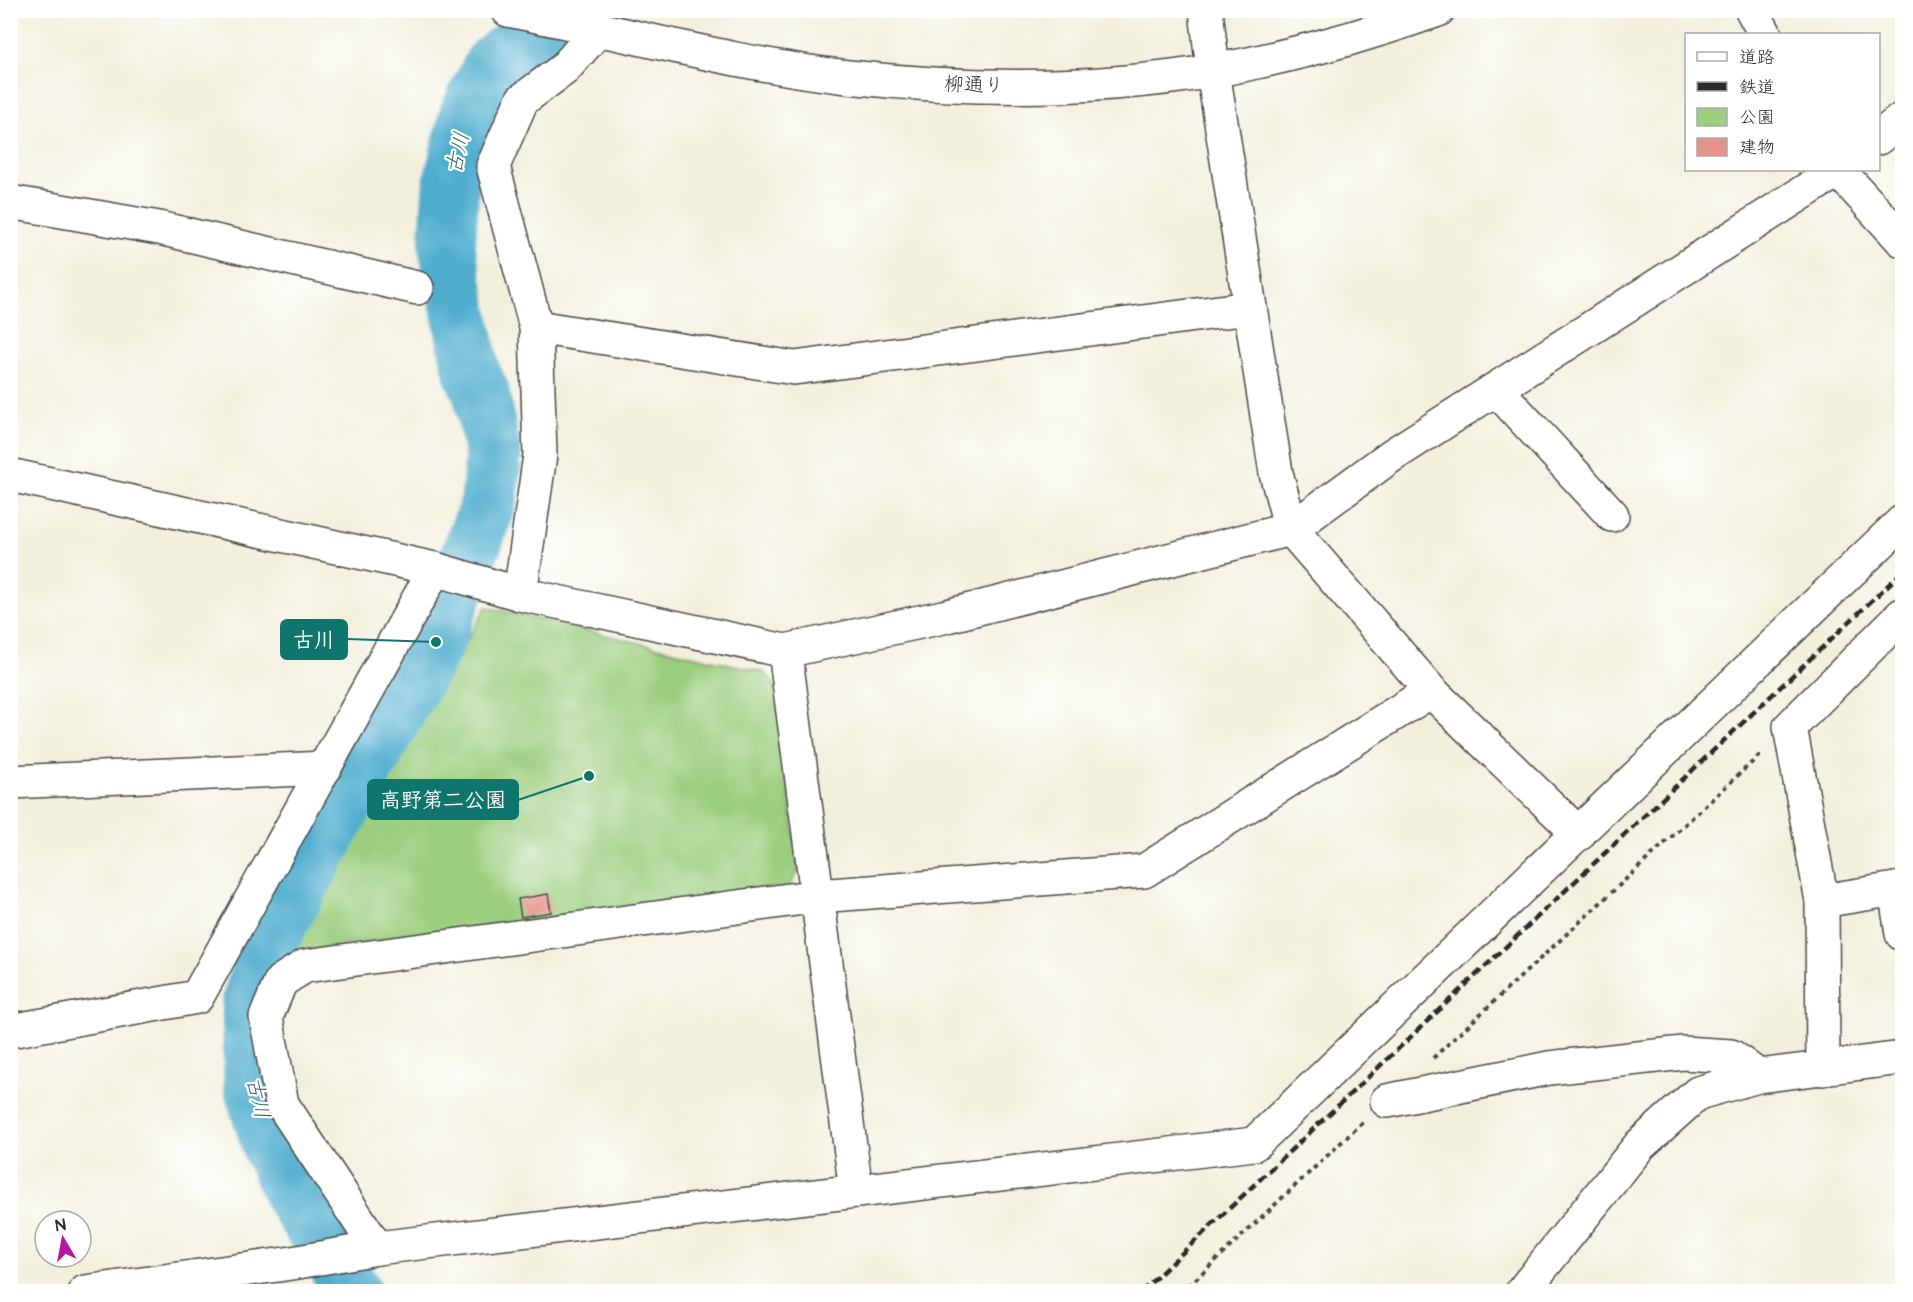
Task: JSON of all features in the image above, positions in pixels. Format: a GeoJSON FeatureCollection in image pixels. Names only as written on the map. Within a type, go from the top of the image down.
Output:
{"type":"FeatureCollection","features":[{"type":"Feature","properties":{"kind":"street","name":"柳通り"},"geometry":{"type":"LineString","coordinates":[[508,10],[742,60],[847,77],[931,84],[1022,86],[1113,82],[1213,70],[1375,32],[1438,10]]}},
{"type":"Feature","properties":{"kind":"street"},"geometry":{"type":"LineString","coordinates":[[1206,10],[1213,70],[1276,473],[1291,529],[1431,691],[1579,834]]}},
{"type":"Feature","properties":{"kind":"street"},"geometry":{"type":"LineString","coordinates":[[1752,10],[1764,33]]}},
{"type":"Feature","properties":{"kind":"street"},"geometry":{"type":"LineString","coordinates":[[520,594],[540,455],[536,327],[493,166],[522,100],[564,69],[596,28]]}},
{"type":"Feature","properties":{"kind":"street"},"geometry":{"type":"LineString","coordinates":[[1880,136],[1902,119]]}},
{"type":"Feature","properties":{"kind":"street"},"geometry":{"type":"LineString","coordinates":[[10,476],[435,568],[520,594],[785,651],[943,617],[1291,529],[1391,456],[1836,171]]}},
{"type":"Feature","properties":{"kind":"street"},"geometry":{"type":"LineString","coordinates":[[1839,171],[1902,240]]}},
{"type":"Feature","properties":{"kind":"street"},"geometry":{"type":"LineString","coordinates":[[10,202],[159,228],[417,288]]}},
{"type":"Feature","properties":{"kind":"street"},"geometry":{"type":"LineString","coordinates":[[536,327],[794,368],[1249,308]]}},
{"type":"Feature","properties":{"kind":"street"},"geometry":{"type":"LineString","coordinates":[[1496,389],[1612,515]]}},
{"type":"Feature","properties":{"kind":"street"},"geometry":{"type":"LineString","coordinates":[[85,1292],[292,1263],[377,1248],[1254,1144],[1902,522]]}},
{"type":"Feature","properties":{"kind":"street"},"geometry":{"type":"LineString","coordinates":[[10,1031],[197,997],[435,568]]}},
{"type":"Feature","properties":{"kind":"street"},"geometry":{"type":"LineString","coordinates":[[1823,1069],[1822,901],[1790,727],[1902,615]]}},
{"type":"Feature","properties":{"kind":"street"},"geometry":{"type":"LineString","coordinates":[[785,651],[856,1191]]}},
{"type":"Feature","properties":{"kind":"street"},"geometry":{"type":"LineString","coordinates":[[377,1248],[282,1104],[266,1017],[281,981],[305,966],[818,896],[1144,871],[1431,691]]}},
{"type":"Feature","properties":{"kind":"street"},"geometry":{"type":"LineString","coordinates":[[10,782],[325,768]]}},
{"type":"Feature","properties":{"kind":"street"},"geometry":{"type":"LineString","coordinates":[[1822,901],[1899,888],[1902,934]]}},
{"type":"Feature","properties":{"kind":"street"},"geometry":{"type":"LineString","coordinates":[[1387,1101],[1549,1068],[1683,1053],[1731,1056],[1758,1076]]}},
{"type":"Feature","properties":{"kind":"street"},"geometry":{"type":"LineString","coordinates":[[1522,1292],[1640,1145],[1698,1093],[1758,1076],[1902,1058]]}},
{"type":"Feature","properties":{"kind":"path"},"geometry":{"type":"LineString","coordinates":[[1431,1060],[1790,727]]}},
{"type":"Feature","properties":{"kind":"path"},"geometry":{"type":"LineString","coordinates":[[1182,1292],[1387,1101]]}},
{"type":"Feature","properties":{"kind":"green space"},"geometry":{"type":"Polygon","coordinates":[[[486,607],[763,672],[774,682],[799,870],[789,886],[291,953],[486,607]]]}},
{"type":"Feature","properties":{"kind":"building"},"geometry":{"type":"Polygon","coordinates":[[[548,894],[551,912],[521,917],[518,899],[548,894]]]}},
{"type":"Feature","properties":{"kind":"waterway","name":"古川"},"geometry":{"type":"LineString","coordinates":[[353,1292],[291,1193],[271,1149],[252,1087],[250,1003],[267,945],[436,642],[489,502],[493,456],[481,392],[472,373],[447,248],[451,185],[468,113],[493,63],[560,10]]}},
{"type":"Feature","properties":{"kind":"railway"},"geometry":{"type":"LineString","coordinates":[[1141,1292],[1902,572]]}},
{"type":"Feature","properties":{"kind":"place","name":"古川"},"geometry":{"type":"Point","coordinates":[436,642]}},
{"type":"Feature","properties":{"kind":"place","name":"高野第二公園"},"geometry":{"type":"Point","coordinates":[589,776]}}]}
